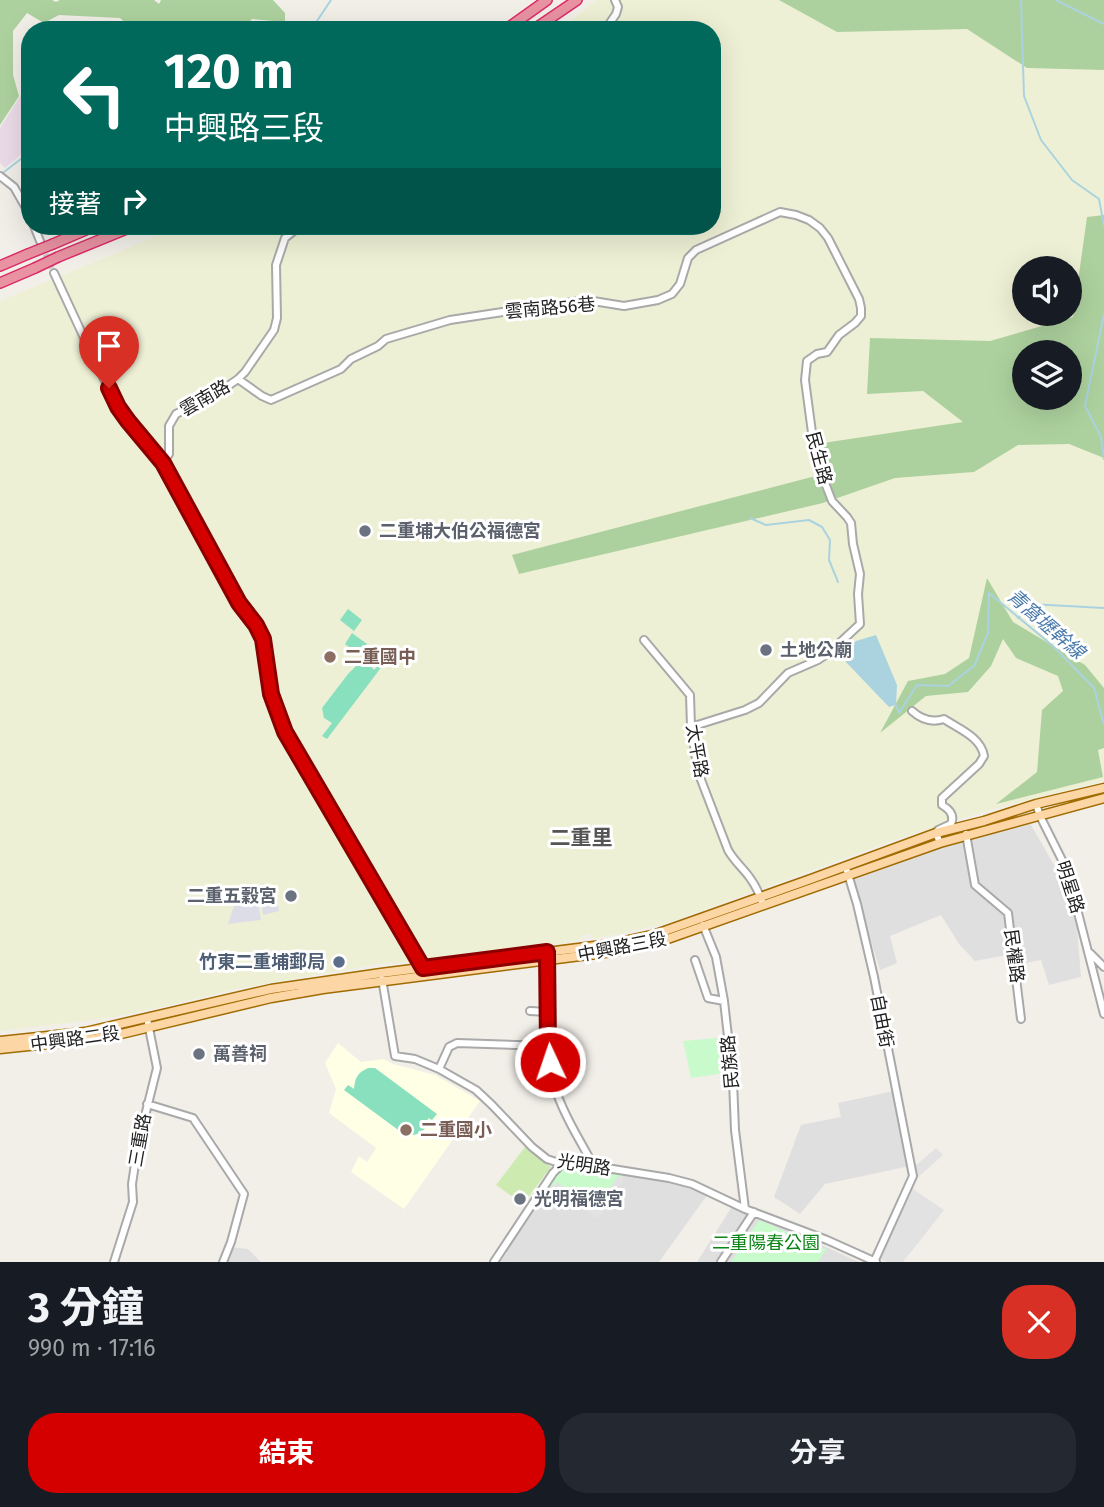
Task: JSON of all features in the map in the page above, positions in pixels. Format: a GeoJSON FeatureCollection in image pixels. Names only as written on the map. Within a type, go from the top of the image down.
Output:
{"type":"FeatureCollection","features":[{"type":"Feature","properties":{"kind":"highway"},"geometry":{"type":"LineString","coordinates":[[518,21],[547,0]]}},
{"type":"Feature","properties":{"kind":"highway"},"geometry":{"type":"LineString","coordinates":[[546,21],[577,0]]}},
{"type":"Feature","properties":{"kind":"highway"},"geometry":{"type":"LineString","coordinates":[[0,266],[74,235]]}},
{"type":"Feature","properties":{"kind":"highway"},"geometry":{"type":"LineString","coordinates":[[0,283],[112,235]]}},
{"type":"Feature","properties":{"kind":"main road","name":"中興路三段"},"geometry":{"type":"LineString","coordinates":[[148,1023],[382,977],[547,956],[612,952],[659,942],[936,833],[1036,804],[1104,789]]}},
{"type":"Feature","properties":{"kind":"main road","name":"中興路三段"},"geometry":{"type":"LineString","coordinates":[[847,870],[1104,798]]}},
{"type":"Feature","properties":{"kind":"main road","name":"中興路二段"},"geometry":{"type":"LineString","coordinates":[[0,1041],[148,1023]]}},
{"type":"Feature","properties":{"kind":"main road","name":"中興路二段"},"geometry":{"type":"LineString","coordinates":[[0,1049],[86,1041],[148,1023]]}},
{"type":"Feature","properties":{"kind":"street"},"geometry":{"type":"LineString","coordinates":[[612,21],[617,14],[617,4]]}},
{"type":"Feature","properties":{"kind":"street"},"geometry":{"type":"LineString","coordinates":[[0,176],[15,187],[21,198]]}},
{"type":"Feature","properties":{"kind":"street","name":"雲南路56巷"},"geometry":{"type":"LineString","coordinates":[[238,379],[262,397],[271,400],[341,369],[351,359],[386,340],[450,320],[587,300],[624,306],[658,300],[672,294],[680,284],[688,258],[696,250],[780,212],[809,220],[820,228],[835,251]]}},
{"type":"Feature","properties":{"kind":"street"},"geometry":{"type":"LineString","coordinates":[[37,235],[40,242]]}},
{"type":"Feature","properties":{"kind":"street","name":"雲南路"},"geometry":{"type":"LineString","coordinates":[[163,463],[169,454],[169,426],[176,414],[238,379],[274,330],[277,318],[276,265],[285,238],[289,235]]}},
{"type":"Feature","properties":{"kind":"street","name":"民生路"},"geometry":{"type":"LineString","coordinates":[[691,727],[759,704],[788,673],[818,660],[860,624],[860,574],[851,523],[832,500],[818,465],[806,391],[807,361],[812,356],[827,352],[839,335],[861,316],[859,299],[835,251]]}},
{"type":"Feature","properties":{"kind":"street"},"geometry":{"type":"LineString","coordinates":[[54,273],[118,407],[163,463],[239,603],[259,631],[263,639],[271,694],[285,732],[424,972]]}},
{"type":"Feature","properties":{"kind":"street","name":"太平路"},"geometry":{"type":"LineString","coordinates":[[644,640],[690,695],[691,727],[698,772],[728,850],[749,876],[762,901]]}},
{"type":"Feature","properties":{"kind":"street"},"geometry":{"type":"LineString","coordinates":[[912,711],[921,718],[937,721],[944,719],[977,740],[983,748],[984,756],[979,764],[942,798],[942,804],[951,813],[953,820],[936,833],[940,843]]}},
{"type":"Feature","properties":{"kind":"street","name":"明星路"},"geometry":{"type":"LineString","coordinates":[[1036,804],[1067,870],[1104,1014]]}},
{"type":"Feature","properties":{"kind":"street","name":"民權路"},"geometry":{"type":"LineString","coordinates":[[964,825],[975,886],[1008,914],[1021,1019]]}},
{"type":"Feature","properties":{"kind":"street","name":"自由街"},"geometry":{"type":"LineString","coordinates":[[847,870],[874,978],[913,1176],[875,1262]]}},
{"type":"Feature","properties":{"kind":"street","name":"民族路"},"geometry":{"type":"LineString","coordinates":[[702,923],[716,957],[724,1001],[745,1209]]}},
{"type":"Feature","properties":{"kind":"street"},"geometry":{"type":"LineString","coordinates":[[1088,951],[1104,967]]}},
{"type":"Feature","properties":{"kind":"street"},"geometry":{"type":"LineString","coordinates":[[547,956],[548,1046],[552,1079],[559,1100],[594,1166]]}},
{"type":"Feature","properties":{"kind":"street"},"geometry":{"type":"LineString","coordinates":[[695,960],[708,998],[724,1001]]}},
{"type":"Feature","properties":{"kind":"street","name":"光明路"},"geometry":{"type":"LineString","coordinates":[[382,977],[395,1056],[415,1059],[439,1069],[476,1090],[547,1159],[562,1164],[594,1166],[684,1182],[875,1262]]}},
{"type":"Feature","properties":{"kind":"street"},"geometry":{"type":"LineString","coordinates":[[530,1011],[548,1012]]}},
{"type":"Feature","properties":{"kind":"street","name":"三重路"},"geometry":{"type":"LineString","coordinates":[[114,1262],[133,1202],[132,1184],[138,1144],[157,1068],[148,1023]]}},
{"type":"Feature","properties":{"kind":"street"},"geometry":{"type":"LineString","coordinates":[[439,1069],[449,1047],[457,1043],[548,1046]]}},
{"type":"Feature","properties":{"kind":"street"},"geometry":{"type":"LineString","coordinates":[[147,1104],[192,1118],[244,1194],[223,1262]]}},
{"type":"Feature","properties":{"kind":"street"},"geometry":{"type":"LineString","coordinates":[[494,1262],[553,1173],[562,1164]]}},
{"type":"Feature","properties":{"kind":"street"},"geometry":{"type":"LineString","coordinates":[[721,1262],[754,1212]]}},
{"type":"Feature","properties":{"kind":"shaded area"},"geometry":{"type":"Polygon","coordinates":[[[596,0],[1104,0],[1104,781],[992,809],[894,840],[665,924],[594,939],[589,933],[573,942],[430,961],[377,964],[231,990],[109,1018],[0,1031],[0,301],[159,235],[721,235],[721,21],[570,21],[596,0]]]}},
{"type":"Feature","properties":{"kind":"shaded area"},"geometry":{"type":"Polygon","coordinates":[[[21,95],[21,155],[5,168],[0,163],[0,128],[21,95]]]}},
{"type":"Feature","properties":{"kind":"shaded area"},"geometry":{"type":"Polygon","coordinates":[[[1022,823],[1030,823],[1062,879],[1077,927],[1081,977],[1049,985],[1041,960],[1011,966],[1007,955],[975,961],[959,944],[941,915],[890,936],[897,963],[880,970],[851,877],[1022,823]]]}},
{"type":"Feature","properties":{"kind":"shaded area"},"geometry":{"type":"Polygon","coordinates":[[[240,887],[256,889],[261,920],[228,924],[240,887]]]}},
{"type":"Feature","properties":{"kind":"shaded area"},"geometry":{"type":"Polygon","coordinates":[[[275,887],[279,911],[263,915],[260,889],[275,887]]]}},
{"type":"Feature","properties":{"kind":"shaded area","name":"二重國小"},"geometry":{"type":"Polygon","coordinates":[[[338,1043],[361,1062],[384,1059],[435,1075],[480,1101],[404,1209],[351,1172],[359,1156],[367,1162],[376,1148],[329,1113],[336,1089],[325,1063],[338,1043]]]}},
{"type":"Feature","properties":{"kind":"shaded area"},"geometry":{"type":"Polygon","coordinates":[[[894,1091],[910,1166],[825,1184],[800,1214],[774,1197],[801,1125],[841,1117],[838,1103],[894,1091]]]}},
{"type":"Feature","properties":{"kind":"shaded area"},"geometry":{"type":"Polygon","coordinates":[[[936,1148],[943,1155],[917,1178],[915,1166],[936,1148]]]}},
{"type":"Feature","properties":{"kind":"shaded area"},"geometry":{"type":"Polygon","coordinates":[[[625,1172],[708,1194],[659,1262],[500,1262],[551,1184],[597,1213],[625,1172]]]}},
{"type":"Feature","properties":{"kind":"shaded area"},"geometry":{"type":"Polygon","coordinates":[[[618,1176],[624,1179],[598,1219],[553,1189],[557,1182],[596,1208],[618,1176]]]}},
{"type":"Feature","properties":{"kind":"shaded area"},"geometry":{"type":"Polygon","coordinates":[[[913,1189],[944,1210],[903,1262],[880,1259],[913,1189]]]}},
{"type":"Feature","properties":{"kind":"shaded area"},"geometry":{"type":"Polygon","coordinates":[[[733,1205],[859,1262],[697,1262],[733,1205]]]}},
{"type":"Feature","properties":{"kind":"shaded area"},"geometry":{"type":"Polygon","coordinates":[[[230,1247],[248,1249],[261,1262],[225,1262],[230,1247]]]}},
{"type":"Feature","properties":{"kind":"green space"},"geometry":{"type":"Polygon","coordinates":[[[0,0],[154,0],[159,4],[161,0],[273,0],[285,13],[285,21],[123,21],[120,18],[59,15],[48,21],[41,21],[27,13],[13,31],[13,75],[19,96],[0,125],[0,0]]]}},
{"type":"Feature","properties":{"kind":"green space"},"geometry":{"type":"Polygon","coordinates":[[[779,0],[1104,0],[1104,70],[1027,68],[967,29],[837,32],[779,0]]]}},
{"type":"Feature","properties":{"kind":"green space"},"geometry":{"type":"Polygon","coordinates":[[[1104,215],[1104,458],[1069,444],[1018,445],[974,472],[895,478],[823,503],[519,574],[512,555],[827,473],[823,443],[963,422],[923,391],[867,394],[870,338],[990,341],[1042,326],[1082,326],[1082,256],[1087,217],[1104,215]]]}},
{"type":"Feature","properties":{"kind":"green space"},"geometry":{"type":"Polygon","coordinates":[[[987,578],[1013,622],[1085,665],[1104,688],[1104,748],[1098,750],[1103,777],[996,804],[1037,772],[1042,710],[1063,691],[1058,676],[1016,658],[1003,639],[991,666],[968,692],[926,696],[880,733],[908,681],[945,674],[969,658],[987,578]]]}},
{"type":"Feature","properties":{"kind":"green space"},"geometry":{"type":"Polygon","coordinates":[[[348,609],[362,620],[354,631],[340,620],[348,609]]]}},
{"type":"Feature","properties":{"kind":"green space"},"geometry":{"type":"Polygon","coordinates":[[[352,633],[367,644],[359,655],[345,644],[352,633]]]}},
{"type":"Feature","properties":{"kind":"green space"},"geometry":{"type":"Polygon","coordinates":[[[384,658],[386,661],[327,739],[322,736],[332,723],[324,718],[322,708],[348,674],[361,661],[374,670],[384,658]]]}},
{"type":"Feature","properties":{"kind":"green space"},"geometry":{"type":"Polygon","coordinates":[[[729,1037],[733,1072],[691,1078],[683,1041],[729,1037]]]}},
{"type":"Feature","properties":{"kind":"green space"},"geometry":{"type":"Polygon","coordinates":[[[368,1068],[375,1068],[437,1114],[432,1120],[428,1118],[421,1132],[405,1135],[344,1090],[348,1085],[354,1089],[357,1076],[368,1068]]]}},
{"type":"Feature","properties":{"kind":"green space"},"geometry":{"type":"Polygon","coordinates":[[[525,1147],[551,1167],[529,1196],[519,1189],[513,1197],[496,1185],[525,1147]]]}},
{"type":"Feature","properties":{"kind":"green space"},"geometry":{"type":"Polygon","coordinates":[[[563,1168],[595,1169],[624,1174],[597,1213],[551,1184],[563,1168]]]}},
{"type":"Feature","properties":{"kind":"green space","name":"二重陽春公園"},"geometry":{"type":"Polygon","coordinates":[[[759,1220],[826,1250],[818,1262],[731,1262],[759,1220]]]}},
{"type":"Feature","properties":{"kind":"water"},"geometry":{"type":"Polygon","coordinates":[[[876,635],[897,685],[896,705],[889,707],[844,660],[845,651],[856,641],[876,635]]]}},
{"type":"Feature","properties":{"kind":"waterway"},"geometry":{"type":"LineString","coordinates":[[317,21],[331,0]]}},
{"type":"Feature","properties":{"kind":"waterway"},"geometry":{"type":"LineString","coordinates":[[1021,0],[1024,96],[1041,140],[1072,180],[1099,199],[1104,226]]}},
{"type":"Feature","properties":{"kind":"waterway"},"geometry":{"type":"LineString","coordinates":[[1056,0],[1104,24]]}},
{"type":"Feature","properties":{"kind":"waterway"},"geometry":{"type":"LineString","coordinates":[[4,172],[21,159]]}},
{"type":"Feature","properties":{"kind":"waterway"},"geometry":{"type":"LineString","coordinates":[[1104,314],[1085,406],[1101,437],[1104,459]]}},
{"type":"Feature","properties":{"kind":"waterway"},"geometry":{"type":"LineString","coordinates":[[750,518],[766,525],[809,520],[822,527],[830,540],[829,560],[838,582]]}},
{"type":"Feature","properties":{"kind":"waterway","name":"青窩壢幹線"},"geometry":{"type":"LineString","coordinates":[[896,705],[899,713],[917,685],[948,686],[974,666],[988,633],[989,593],[1053,646],[1094,688],[1104,725]]}},
{"type":"Feature","properties":{"kind":"waterway"},"geometry":{"type":"LineString","coordinates":[[1018,618],[1030,604],[1104,608]]}},
{"type":"Feature","properties":{"kind":"tunnel"},"geometry":{"type":"LineString","coordinates":[[42,246],[54,273]]}},
{"type":"Feature","properties":{"kind":"place","name":"二重埔大伯公福德宮"},"geometry":{"type":"Point","coordinates":[365,531]}},
{"type":"Feature","properties":{"kind":"place","name":"土地公廟"},"geometry":{"type":"Point","coordinates":[766,650]}},
{"type":"Feature","properties":{"kind":"place","name":"二重國中"},"geometry":{"type":"Point","coordinates":[330,657]}},
{"type":"Feature","properties":{"kind":"place","name":"二重五穀宮"},"geometry":{"type":"Point","coordinates":[291,896]}},
{"type":"Feature","properties":{"kind":"place","name":"竹東二重埔郵局"},"geometry":{"type":"Point","coordinates":[339,962]}},
{"type":"Feature","properties":{"kind":"place","name":"萬善祠"},"geometry":{"type":"Point","coordinates":[199,1054]}},
{"type":"Feature","properties":{"kind":"place","name":"二重國小"},"geometry":{"type":"Point","coordinates":[406,1130]}},
{"type":"Feature","properties":{"kind":"place","name":"光明福德宮"},"geometry":{"type":"Point","coordinates":[520,1199]}},
{"type":"Feature","properties":{"kind":"district","name":"二重里"},"geometry":{"type":"Point","coordinates":[581,838]}},
{"type":"Feature","properties":{"kind":"route"},"geometry":{"type":"LineString","coordinates":[[109,388],[128,421],[163,463],[239,603],[256,625],[263,639],[271,694],[285,732],[423,968],[547,952],[550,1062]]}}]}
